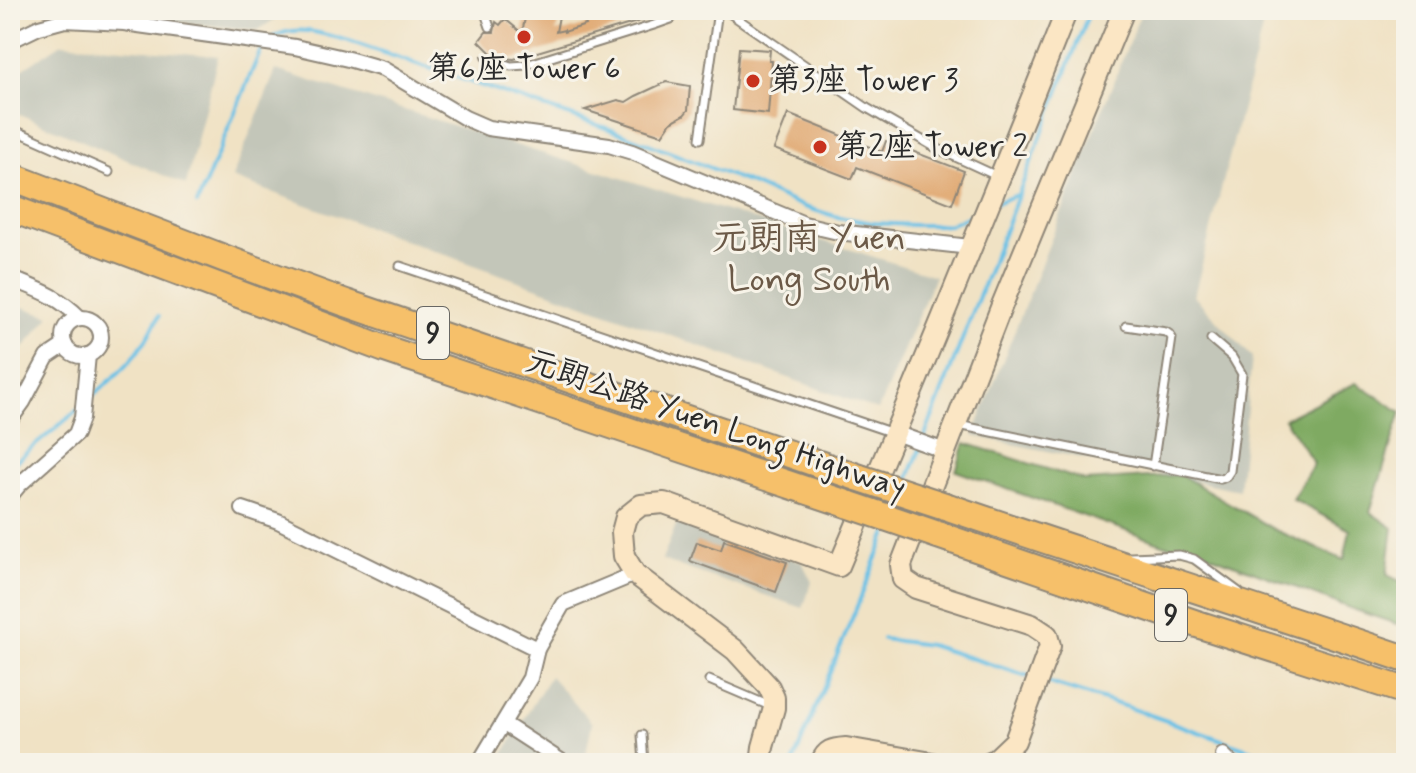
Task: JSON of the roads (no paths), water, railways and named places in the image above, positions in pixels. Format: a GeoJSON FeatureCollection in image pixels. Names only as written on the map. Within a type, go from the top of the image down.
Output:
{"type":"FeatureCollection","features":[{"type":"Feature","properties":{"kind":"highway","name":"元朗公路 Yuen Long Highway"},"geometry":{"type":"LineString","coordinates":[[10,176],[346,303],[1096,558],[1406,659]]}},
{"type":"Feature","properties":{"kind":"highway","name":"元朗公路 Yuen Long Highway"},"geometry":{"type":"LineString","coordinates":[[10,208],[385,349],[1180,618],[1406,691]]}},
{"type":"Feature","properties":{"kind":"street"},"geometry":{"type":"LineString","coordinates":[[761,761],[774,708],[769,687],[735,650],[635,574],[624,556],[622,532],[626,517],[641,505],[664,503],[839,566],[1067,10]]}},
{"type":"Feature","properties":{"kind":"street"},"geometry":{"type":"LineString","coordinates":[[988,763],[1015,741],[1050,646],[1047,635],[1032,625],[916,588],[903,579],[901,565],[1002,305],[1124,10]]}},
{"type":"Feature","properties":{"kind":"street"},"geometry":{"type":"LineString","coordinates":[[10,41],[67,15],[295,47],[383,69],[465,118],[488,128],[609,145],[804,224],[838,232],[973,240]]}},
{"type":"Feature","properties":{"kind":"street"},"geometry":{"type":"LineString","coordinates":[[10,278],[49,294],[65,303],[80,318],[91,321],[101,336],[97,347],[83,356],[72,353],[63,339],[65,328],[80,318]]}},
{"type":"Feature","properties":{"kind":"street"},"geometry":{"type":"LineString","coordinates":[[10,420],[47,357],[65,345]]}},
{"type":"Feature","properties":{"kind":"street"},"geometry":{"type":"LineString","coordinates":[[10,496],[76,434],[82,418],[88,355]]}},
{"type":"Feature","properties":{"kind":"street"},"geometry":{"type":"LineString","coordinates":[[895,433],[945,451]]}},
{"type":"Feature","properties":{"kind":"street"},"geometry":{"type":"LineString","coordinates":[[243,509],[292,528],[537,649]]}},
{"type":"Feature","properties":{"kind":"street"},"geometry":{"type":"LineString","coordinates":[[479,763],[530,678],[537,649],[563,604],[635,574]]}},
{"type":"Feature","properties":{"kind":"street"},"geometry":{"type":"LineString","coordinates":[[504,724],[564,763]]}},
{"type":"Feature","properties":{"kind":"street"},"geometry":{"type":"LineString","coordinates":[[823,758],[831,749],[846,748],[932,763]]}},
{"type":"Feature","properties":{"kind":"lane"},"geometry":{"type":"LineString","coordinates":[[484,10],[490,27]]}},
{"type":"Feature","properties":{"kind":"lane"},"geometry":{"type":"LineString","coordinates":[[505,64],[526,65],[627,34],[671,19],[678,10]]}},
{"type":"Feature","properties":{"kind":"lane"},"geometry":{"type":"LineString","coordinates":[[700,139],[718,10]]}},
{"type":"Feature","properties":{"kind":"lane"},"geometry":{"type":"LineString","coordinates":[[725,10],[867,108],[998,184]]}},
{"type":"Feature","properties":{"kind":"lane"},"geometry":{"type":"LineString","coordinates":[[10,128],[109,172]]}},
{"type":"Feature","properties":{"kind":"lane"},"geometry":{"type":"LineString","coordinates":[[400,266],[895,433]]}},
{"type":"Feature","properties":{"kind":"lane"},"geometry":{"type":"LineString","coordinates":[[1126,326],[1166,332],[1172,338],[1153,466]]}},
{"type":"Feature","properties":{"kind":"lane"},"geometry":{"type":"LineString","coordinates":[[956,425],[1221,479],[1230,471],[1242,374],[1232,357],[1211,339]]}},
{"type":"Feature","properties":{"kind":"lane"},"geometry":{"type":"LineString","coordinates":[[709,680],[774,708]]}},
{"type":"Feature","properties":{"kind":"lane"},"geometry":{"type":"LineString","coordinates":[[642,735],[644,763]]}},
{"type":"Feature","properties":{"kind":"waterway"},"geometry":{"type":"LineString","coordinates":[[924,438],[1090,10]]}},
{"type":"Feature","properties":{"kind":"waterway"},"geometry":{"type":"LineString","coordinates":[[272,38],[290,31],[300,31],[349,41],[615,131],[804,207],[838,217],[873,223],[949,225],[978,212]]}},
{"type":"Feature","properties":{"kind":"waterway"},"geometry":{"type":"LineString","coordinates":[[197,204],[262,47]]}},
{"type":"Feature","properties":{"kind":"waterway"},"geometry":{"type":"LineString","coordinates":[[996,203],[1019,194]]}},
{"type":"Feature","properties":{"kind":"waterway"},"geometry":{"type":"LineString","coordinates":[[88,400],[129,362],[159,316]]}},
{"type":"Feature","properties":{"kind":"waterway"},"geometry":{"type":"LineString","coordinates":[[10,466],[79,409]]}},
{"type":"Feature","properties":{"kind":"waterway"},"geometry":{"type":"LineString","coordinates":[[907,483],[921,446]]}},
{"type":"Feature","properties":{"kind":"waterway"},"geometry":{"type":"LineString","coordinates":[[793,763],[889,528]]}},
{"type":"Feature","properties":{"kind":"waterway"},"geometry":{"type":"LineString","coordinates":[[1402,597],[1406,590]]}},
{"type":"Feature","properties":{"kind":"waterway"},"geometry":{"type":"LineString","coordinates":[[883,639],[929,645],[1031,677]]}},
{"type":"Feature","properties":{"kind":"waterway"},"geometry":{"type":"LineString","coordinates":[[1043,681],[1288,763]]}},
{"type":"Feature","properties":{"kind":"place","name":"第6座 Tower 6"},"geometry":{"type":"Point","coordinates":[524,37]}},
{"type":"Feature","properties":{"kind":"place","name":"第3座 Tower 3"},"geometry":{"type":"Point","coordinates":[753,81]}},
{"type":"Feature","properties":{"kind":"place","name":"第2座 Tower 2"},"geometry":{"type":"Point","coordinates":[820,147]}},
{"type":"Feature","properties":{"kind":"district","name":"元朗南 Yuen Long South"},"geometry":{"type":"Point","coordinates":[809,260]}}]}
